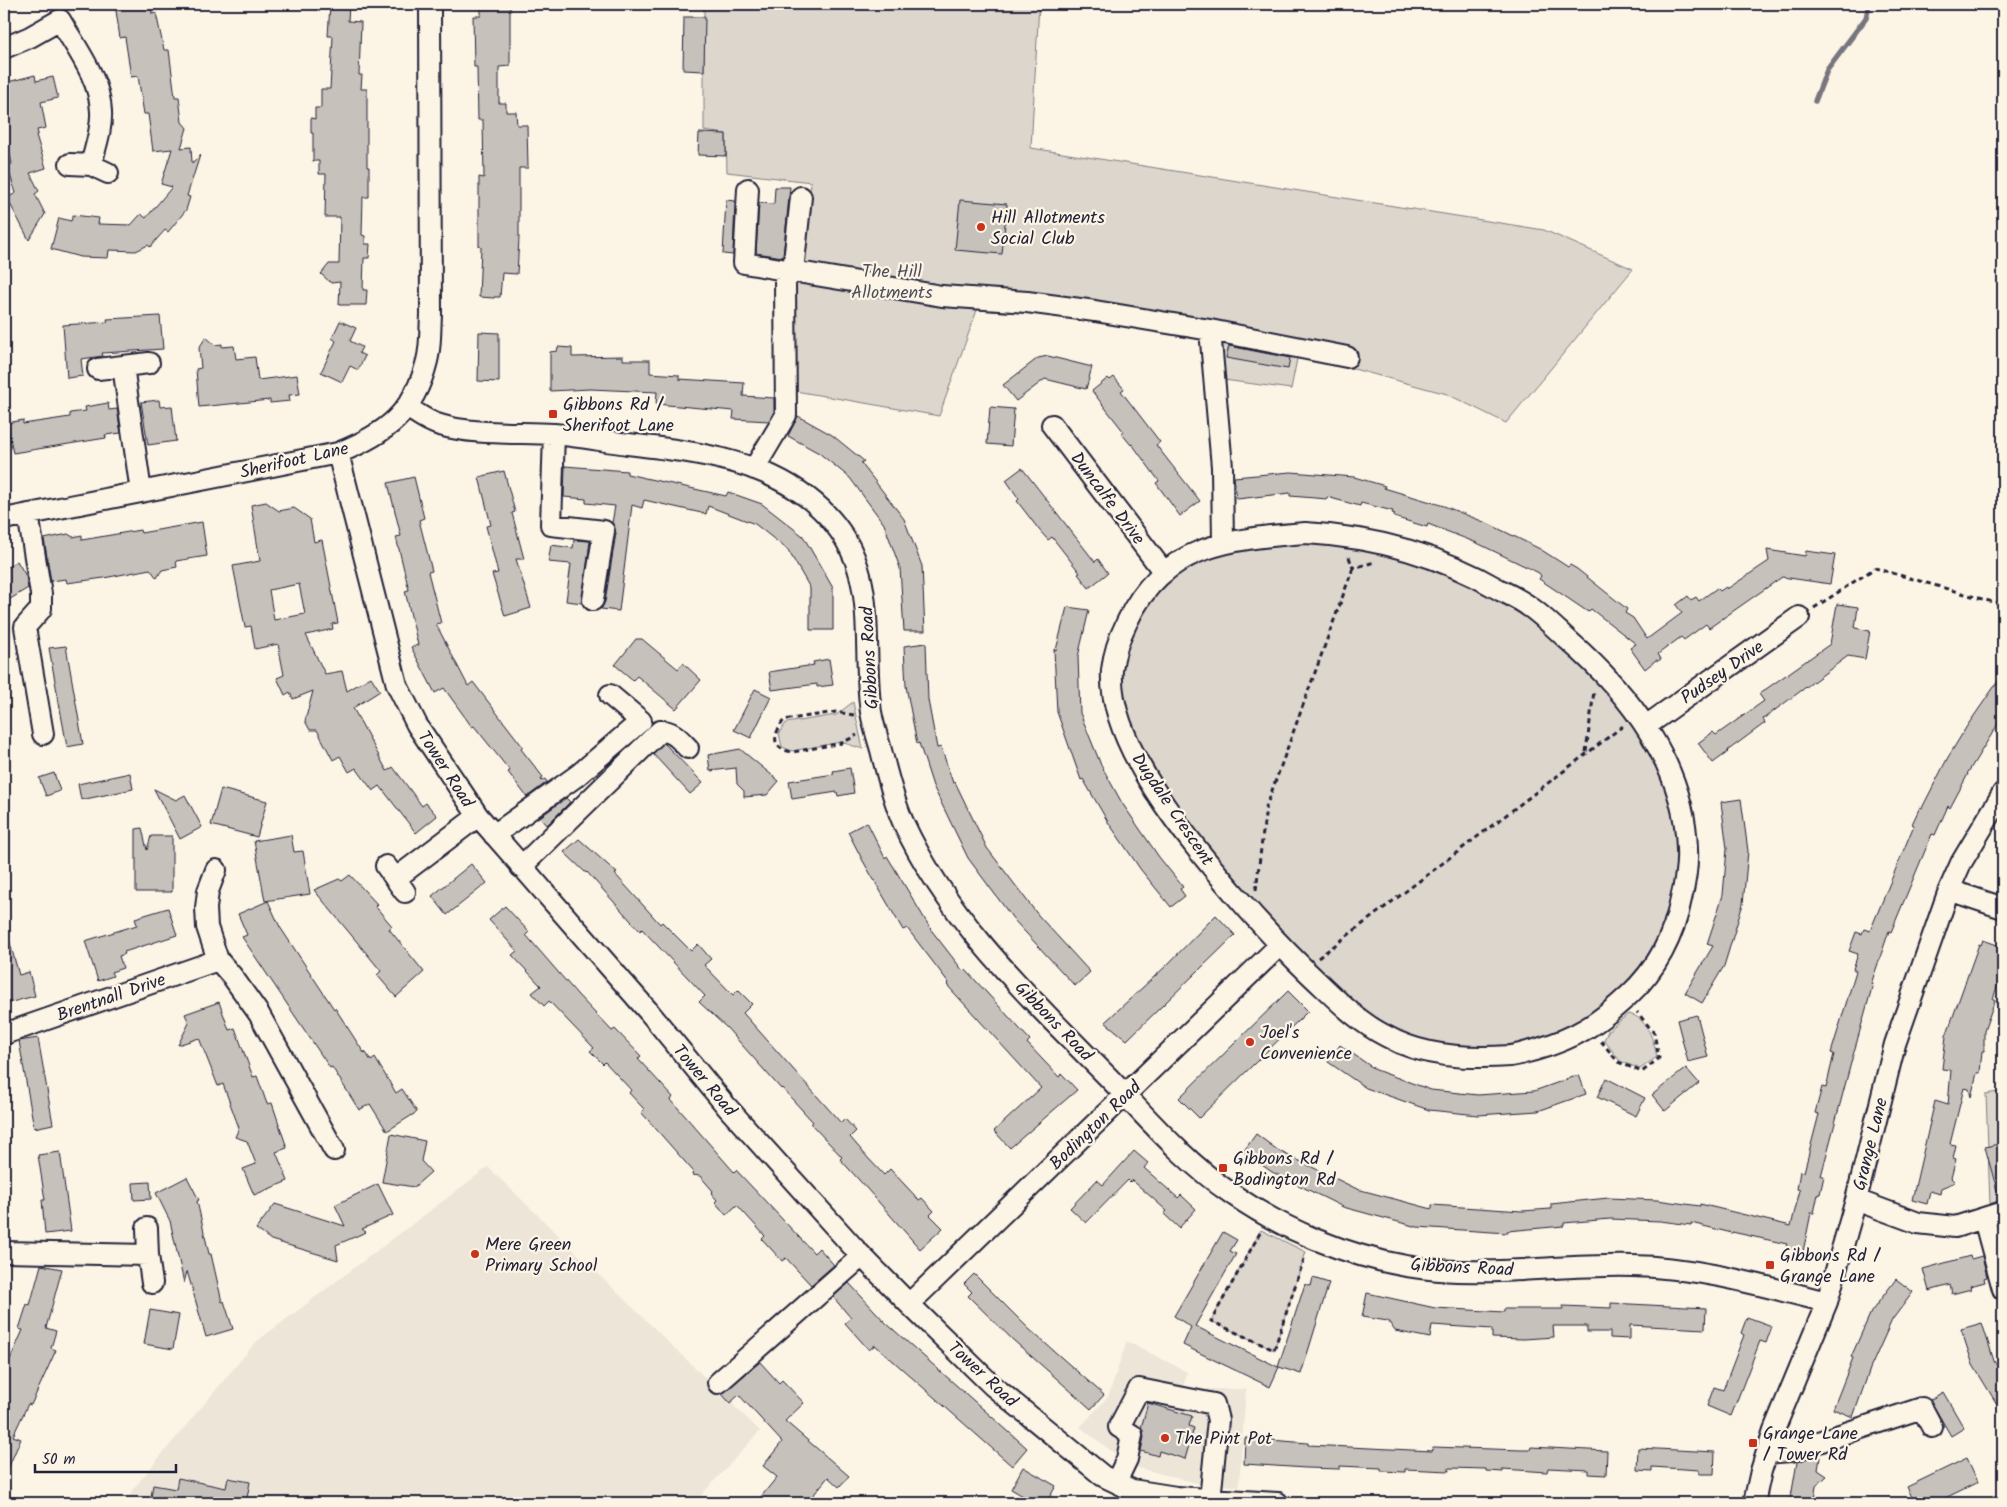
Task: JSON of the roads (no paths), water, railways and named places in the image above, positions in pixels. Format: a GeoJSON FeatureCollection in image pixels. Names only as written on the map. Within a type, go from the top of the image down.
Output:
{"type":"FeatureCollection","features":[{"type":"Feature","properties":{"kind":"street","name":"Sherifoot Lane"},"geometry":{"type":"LineString","coordinates":[[4,519],[338,453],[377,436],[407,407],[416,393],[427,360],[431,314],[430,4]]}},
{"type":"Feature","properties":{"kind":"street"},"geometry":{"type":"LineString","coordinates":[[4,48],[30,37],[56,12],[96,81],[102,111],[100,169],[70,164]]}},
{"type":"Feature","properties":{"kind":"street"},"geometry":{"type":"LineString","coordinates":[[748,189],[744,263],[942,296],[1027,302],[1210,330],[1346,357]]}},
{"type":"Feature","properties":{"kind":"street"},"geometry":{"type":"LineString","coordinates":[[754,469],[786,416],[785,281],[793,271],[801,197]]}},
{"type":"Feature","properties":{"kind":"street"},"geometry":{"type":"LineString","coordinates":[[1210,330],[1222,467],[1223,544]]}},
{"type":"Feature","properties":{"kind":"street"},"geometry":{"type":"LineString","coordinates":[[98,369],[149,364]]}},
{"type":"Feature","properties":{"kind":"street"},"geometry":{"type":"LineString","coordinates":[[123,366],[141,492]]}},
{"type":"Feature","properties":{"kind":"street","name":"Gibbons Road"},"geometry":{"type":"LineString","coordinates":[[407,407],[426,420],[456,429],[554,434],[692,452],[754,469],[778,479],[808,499],[837,526],[850,547],[860,571],[867,604],[867,667],[873,722],[902,821],[927,866],[959,916],[1012,978],[1126,1096],[1206,1175],[1231,1194],[1269,1217],[1311,1237],[1377,1260],[1434,1270],[1517,1270],[1581,1266],[1636,1266],[1685,1270],[1742,1281],[1826,1302]]}},
{"type":"Feature","properties":{"kind":"street","name":"Duncalfe Drive"},"geometry":{"type":"LineString","coordinates":[[1052,425],[1163,571]]}},
{"type":"Feature","properties":{"kind":"street"},"geometry":{"type":"LineString","coordinates":[[554,434],[551,525],[604,531],[593,600]]}},
{"type":"Feature","properties":{"kind":"street","name":"Tower Road"},"geometry":{"type":"LineString","coordinates":[[338,453],[397,685],[417,725],[478,816],[649,1012],[727,1107],[908,1304],[993,1386],[1125,1492],[1210,1500],[1278,1503]]}},
{"type":"Feature","properties":{"kind":"street"},"geometry":{"type":"LineString","coordinates":[[28,514],[41,594],[41,609],[25,627],[43,734]]}},
{"type":"Feature","properties":{"kind":"street","name":"Dugdale Crescent"},"geometry":{"type":"LineString","coordinates":[[1306,533],[1341,535],[1398,547],[1472,574],[1530,607],[1597,666],[1642,721],[1665,760],[1677,792],[1685,826],[1688,851],[1686,875],[1678,915],[1660,958],[1647,976],[1626,998],[1590,1027],[1563,1042],[1516,1055],[1466,1058],[1425,1051],[1387,1038],[1349,1012],[1280,945],[1193,844],[1141,768],[1126,738],[1115,705],[1112,673],[1116,644],[1145,588],[1163,571],[1185,558],[1223,544],[1251,538],[1306,533]]}},
{"type":"Feature","properties":{"kind":"street","name":"Pudsey Drive"},"geometry":{"type":"LineString","coordinates":[[1642,721],[1799,617]]}},
{"type":"Feature","properties":{"kind":"street"},"geometry":{"type":"LineString","coordinates":[[494,835],[578,775],[641,721],[610,695]]}},
{"type":"Feature","properties":{"kind":"street"},"geometry":{"type":"LineString","coordinates":[[522,867],[660,731],[666,731],[675,735],[688,748]]}},
{"type":"Feature","properties":{"kind":"street","name":"Grange Lane"},"geometry":{"type":"LineString","coordinates":[[1754,1503],[1774,1430],[1826,1302],[1856,1200],[1895,1044],[1949,890],[1961,863],[2003,793]]}},
{"type":"Feature","properties":{"kind":"street"},"geometry":{"type":"LineString","coordinates":[[396,879],[478,816]]}},
{"type":"Feature","properties":{"kind":"street"},"geometry":{"type":"LineString","coordinates":[[216,870],[208,891],[206,908],[207,928],[218,960],[259,1014],[334,1150]]}},
{"type":"Feature","properties":{"kind":"street"},"geometry":{"type":"LineString","coordinates":[[1949,890],[2003,908]]}},
{"type":"Feature","properties":{"kind":"street","name":"Bodington Road"},"geometry":{"type":"LineString","coordinates":[[908,1304],[1126,1096],[1280,945]]}},
{"type":"Feature","properties":{"kind":"street","name":"Brentnall Drive"},"geometry":{"type":"LineString","coordinates":[[4,1034],[218,960]]}},
{"type":"Feature","properties":{"kind":"street"},"geometry":{"type":"LineString","coordinates":[[1856,1200],[1918,1222],[1955,1228],[2003,1212]]}},
{"type":"Feature","properties":{"kind":"street"},"geometry":{"type":"LineString","coordinates":[[1984,1219],[2003,1289]]}},
{"type":"Feature","properties":{"kind":"street"},"geometry":{"type":"LineString","coordinates":[[147,1228],[152,1283]]}},
{"type":"Feature","properties":{"kind":"street"},"geometry":{"type":"LineString","coordinates":[[4,1252],[148,1255]]}},
{"type":"Feature","properties":{"kind":"street"},"geometry":{"type":"LineString","coordinates":[[718,1384],[862,1256]]}},
{"type":"Feature","properties":{"kind":"street"},"geometry":{"type":"LineString","coordinates":[[1125,1492],[1127,1459],[1132,1435],[1119,1427],[1139,1390],[1214,1404],[1218,1420],[1210,1500]]}},
{"type":"Feature","properties":{"kind":"street"},"geometry":{"type":"LineString","coordinates":[[1767,1453],[1791,1451],[1922,1408],[1932,1427]]}},
{"type":"Feature","properties":{"kind":"waterway"},"geometry":{"type":"LineString","coordinates":[[1815,101],[1827,70],[1866,18],[1869,4]]}},
{"type":"Feature","properties":{"kind":"place","name":"Hill Allotments Social Club"},"geometry":{"type":"Point","coordinates":[981,227]}},
{"type":"Feature","properties":{"kind":"place","name":"Gibbons Rd / Sherifoot Lane"},"geometry":{"type":"Point","coordinates":[553,414]}},
{"type":"Feature","properties":{"kind":"place","name":"Joel's Convenience"},"geometry":{"type":"Point","coordinates":[1250,1042]}},
{"type":"Feature","properties":{"kind":"place","name":"Gibbons Rd / Bodington Rd"},"geometry":{"type":"Point","coordinates":[1223,1168]}},
{"type":"Feature","properties":{"kind":"place","name":"Mere Green Primary School"},"geometry":{"type":"Point","coordinates":[475,1254]}},
{"type":"Feature","properties":{"kind":"place","name":"Gibbons Rd / Grange Lane"},"geometry":{"type":"Point","coordinates":[1770,1265]}},
{"type":"Feature","properties":{"kind":"place","name":"The Pint Pot"},"geometry":{"type":"Point","coordinates":[1165,1438]}},
{"type":"Feature","properties":{"kind":"place","name":"Grange Lane / Tower Rd"},"geometry":{"type":"Point","coordinates":[1753,1443]}},
{"type":"Feature","properties":{"kind":"park label","name":"The Hill Allotments"},"geometry":{"type":"Point","coordinates":[892,281]}}]}
